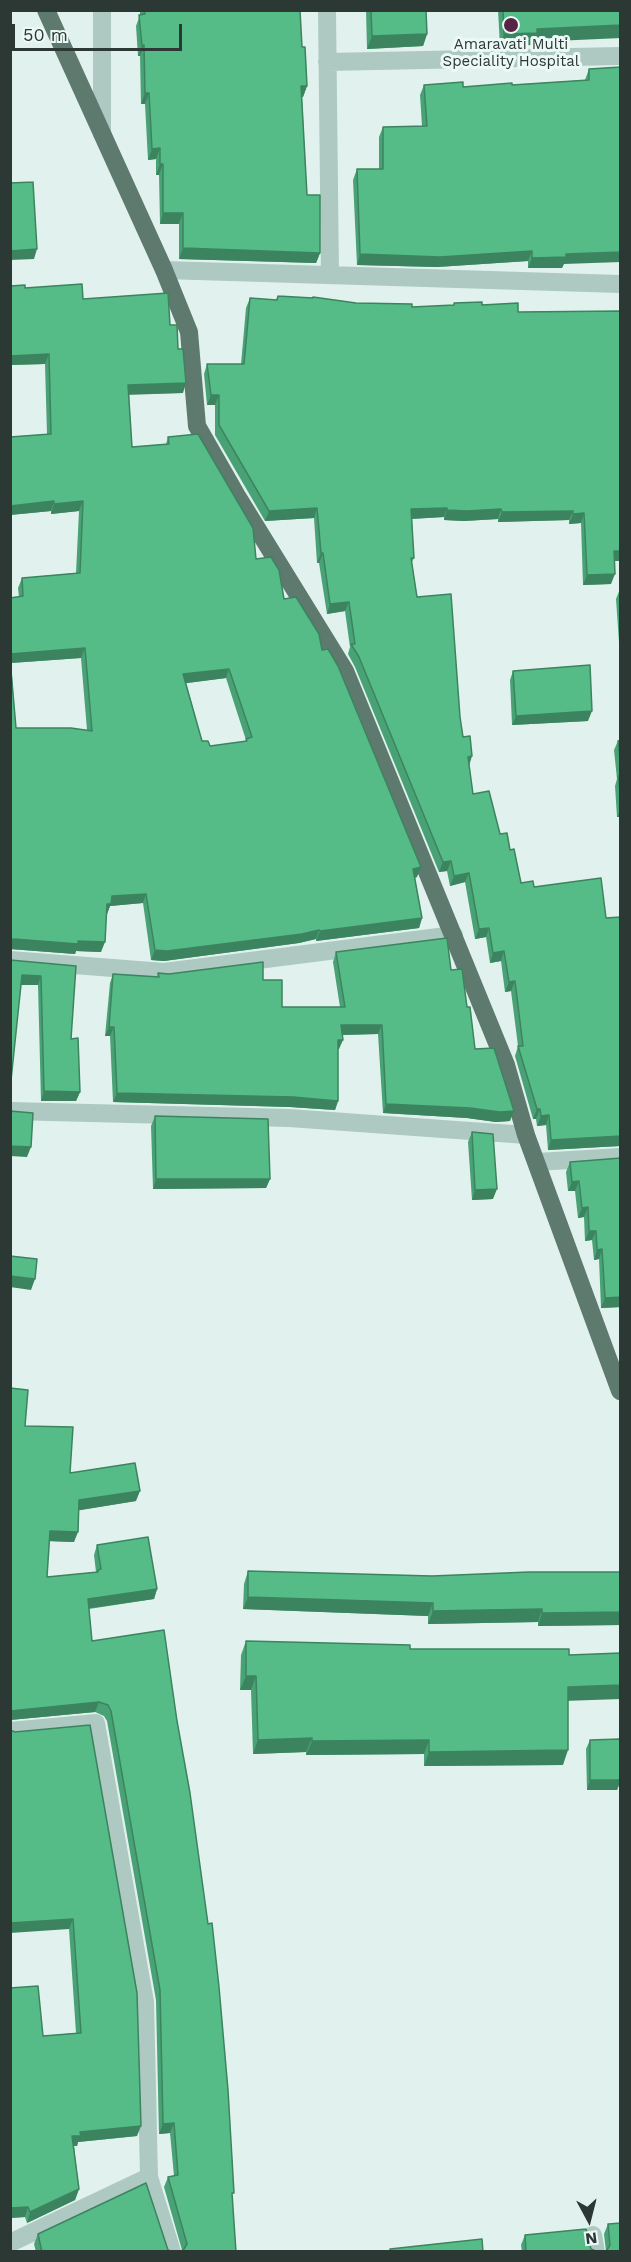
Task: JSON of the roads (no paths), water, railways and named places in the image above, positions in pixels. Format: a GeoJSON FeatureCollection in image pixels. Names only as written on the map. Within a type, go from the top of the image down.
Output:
{"type":"FeatureCollection","features":[{"type":"Feature","properties":{"kind":"main road"},"geometry":{"type":"LineString","coordinates":[[46,10],[164,270],[189,332],[197,426],[345,670],[506,1065],[526,1135],[621,1391]]}},
{"type":"Feature","properties":{"kind":"street"},"geometry":{"type":"LineString","coordinates":[[102,10],[102,134]]}},
{"type":"Feature","properties":{"kind":"street"},"geometry":{"type":"LineString","coordinates":[[327,10],[330,275]]}},
{"type":"Feature","properties":{"kind":"street"},"geometry":{"type":"LineString","coordinates":[[327,62],[621,56]]}},
{"type":"Feature","properties":{"kind":"street"},"geometry":{"type":"LineString","coordinates":[[164,270],[621,284]]}},
{"type":"Feature","properties":{"kind":"street"},"geometry":{"type":"LineString","coordinates":[[10,960],[165,972],[454,935]]}},
{"type":"Feature","properties":{"kind":"street"},"geometry":{"type":"LineString","coordinates":[[10,1111],[289,1118],[526,1135]]}},
{"type":"Feature","properties":{"kind":"street"},"geometry":{"type":"LineString","coordinates":[[537,1162],[621,1157]]}},
{"type":"Feature","properties":{"kind":"street"},"geometry":{"type":"LineString","coordinates":[[10,1731],[96,1723],[145,2002],[149,2177],[172,2252]]}},
{"type":"Feature","properties":{"kind":"street"},"geometry":{"type":"LineString","coordinates":[[10,2243],[149,2177]]}},
{"type":"Feature","properties":{"kind":"place","name":"Amaravati Multi Speciality Hospital"},"geometry":{"type":"Point","coordinates":[511,25]}}]}
